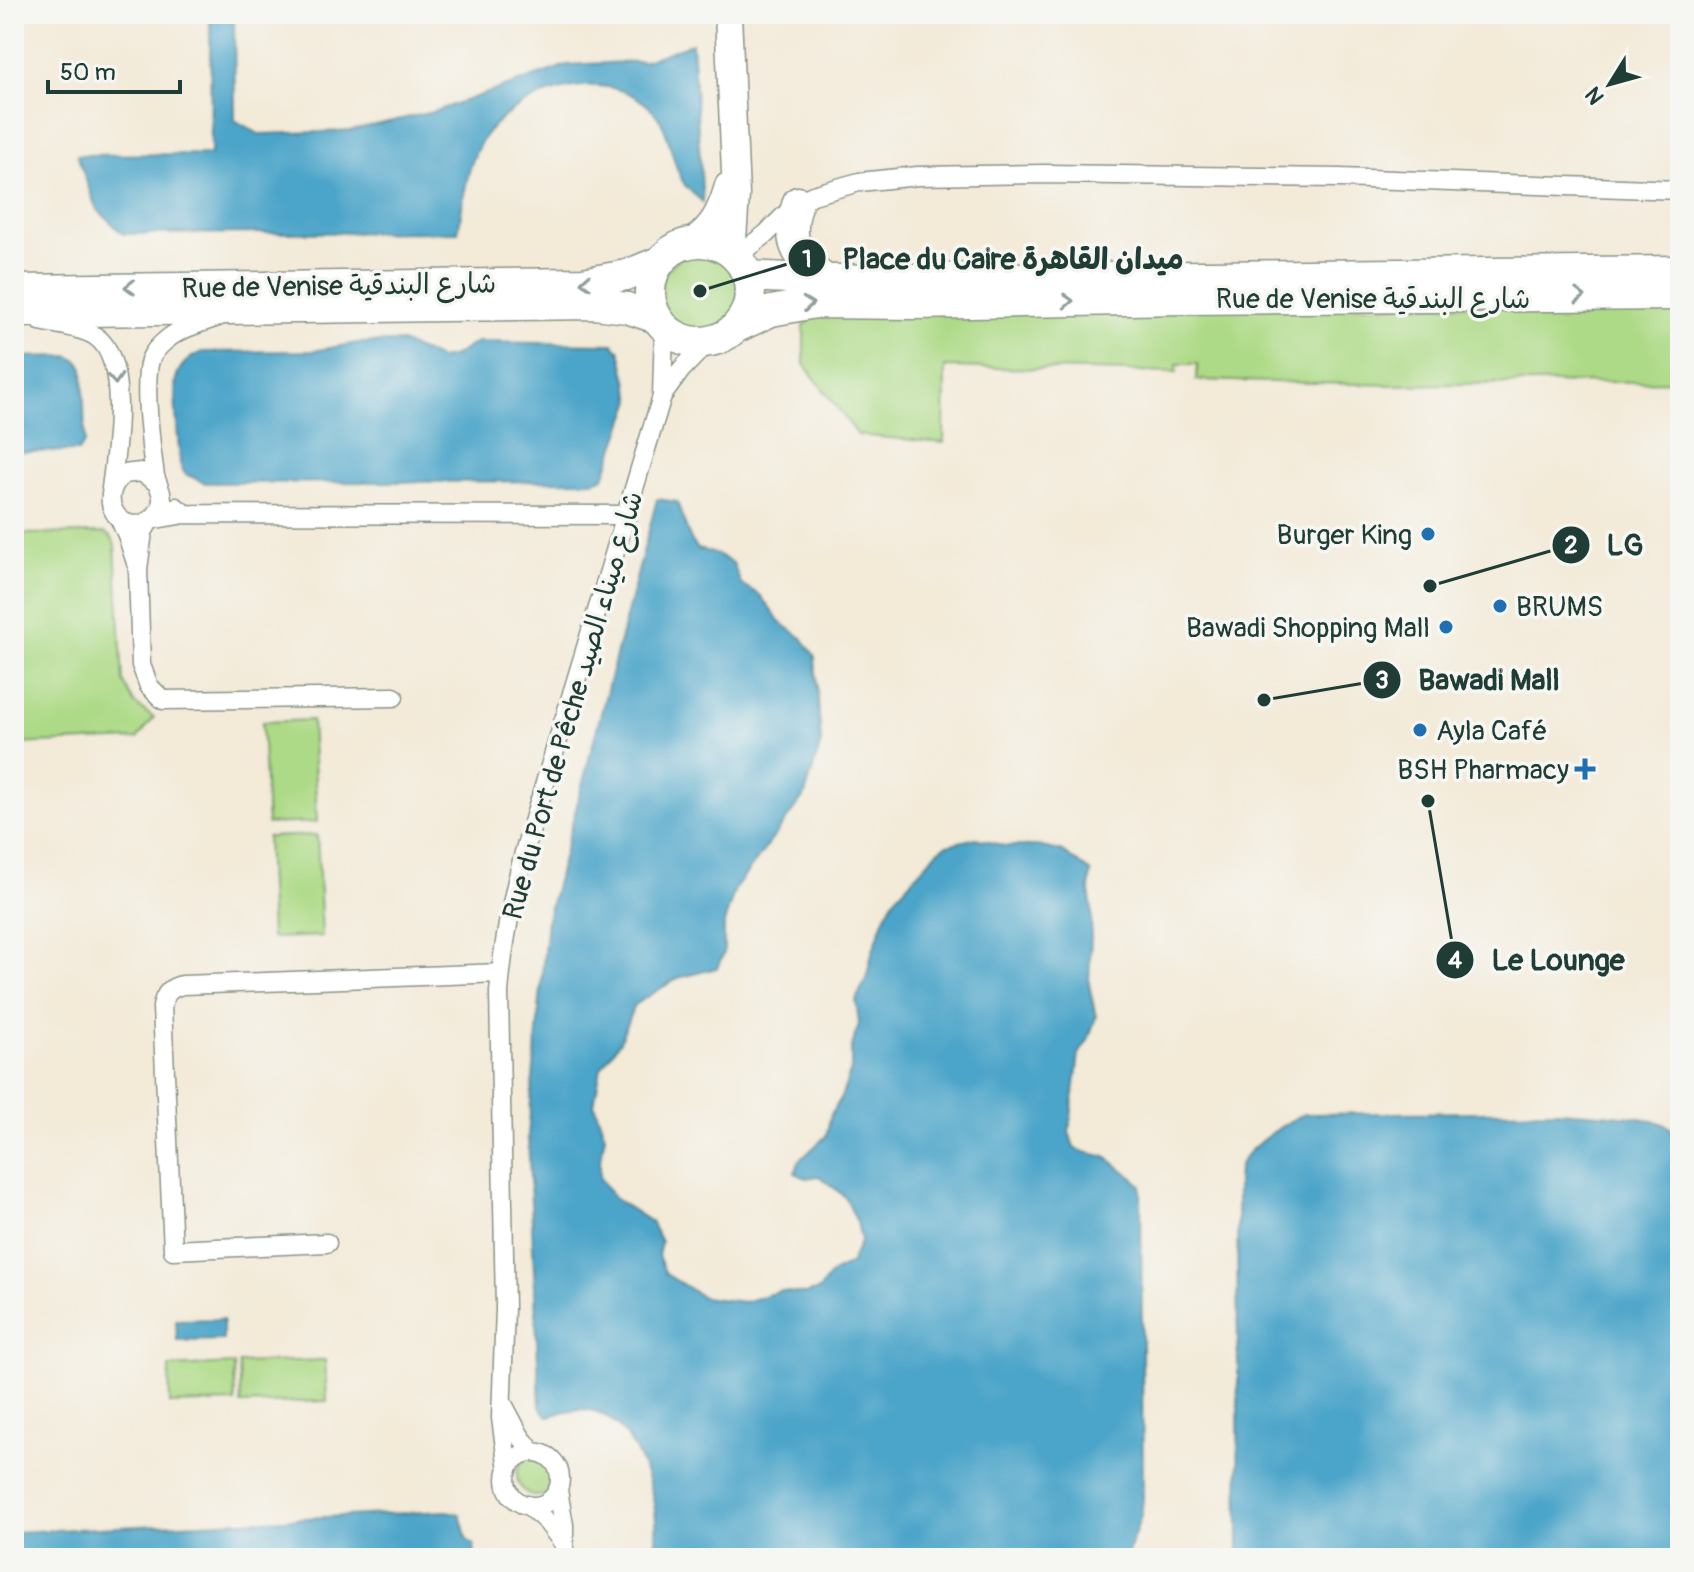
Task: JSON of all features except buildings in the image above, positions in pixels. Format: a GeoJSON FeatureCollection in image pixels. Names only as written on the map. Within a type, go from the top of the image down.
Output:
{"type":"FeatureCollection","features":[{"type":"Feature","properties":{"kind":"main road"},"geometry":{"type":"LineString","coordinates":[[728,14],[734,167],[735,223],[740,264],[749,300],[744,316],[721,335],[692,342],[677,337],[661,323],[651,303],[651,279],[661,261],[673,249],[706,232],[720,213],[734,167]]}},
{"type":"Feature","properties":{"kind":"main road"},"geometry":{"type":"LineString","coordinates":[[798,202],[791,223],[794,246],[807,265],[826,280]]}},
{"type":"Feature","properties":{"kind":"main road"},"geometry":{"type":"LineString","coordinates":[[693,241],[713,244],[740,264]]}},
{"type":"Feature","properties":{"kind":"main road","name":"Rue de Venise شارع البندقية"},"geometry":{"type":"LineString","coordinates":[[14,290],[583,283],[627,275],[661,261]]}},
{"type":"Feature","properties":{"kind":"main road","name":"Rue de Venise شارع البندقية"},"geometry":{"type":"LineString","coordinates":[[740,264],[826,280],[1680,271]]}},
{"type":"Feature","properties":{"kind":"main road","name":"Rue de Venise شارع البندقية"},"geometry":{"type":"LineString","coordinates":[[721,335],[771,311],[815,303],[1680,295]]}},
{"type":"Feature","properties":{"kind":"main road","name":"Rue de Venise شارع البندقية"},"geometry":{"type":"LineString","coordinates":[[14,313],[595,304],[627,308],[661,323]]}},
{"type":"Feature","properties":{"kind":"street"},"geometry":{"type":"LineString","coordinates":[[740,264],[798,202],[834,187],[918,176],[1060,174],[1340,178],[1680,190]]}},
{"type":"Feature","properties":{"kind":"street"},"geometry":{"type":"LineString","coordinates":[[235,310],[167,338],[151,357],[148,371],[151,445],[160,507],[143,532],[138,569],[141,665],[149,686],[163,700],[394,697]]}},
{"type":"Feature","properties":{"kind":"street"},"geometry":{"type":"LineString","coordinates":[[14,313],[92,333],[108,350],[114,370],[118,438],[110,505],[127,535],[138,569]]}},
{"type":"Feature","properties":{"kind":"street","name":"Rue du Port de Pêche شارع ميناء الصيد"},"geometry":{"type":"LineString","coordinates":[[508,1470],[501,1436],[505,1308],[500,1099],[501,973],[510,908],[525,849],[662,396],[661,323]]}},
{"type":"Feature","properties":{"kind":"street","name":"Rue du Port de Pêche شارع ميناء الصيد"},"geometry":{"type":"LineString","coordinates":[[662,396],[681,370],[721,335]]}},
{"type":"Feature","properties":{"kind":"street"},"geometry":{"type":"LineString","coordinates":[[111,488],[116,480],[132,472],[150,476],[173,505],[185,514]]}},
{"type":"Feature","properties":{"kind":"street"},"geometry":{"type":"LineString","coordinates":[[119,518],[134,524],[185,514],[628,515]]}},
{"type":"Feature","properties":{"kind":"street"},"geometry":{"type":"LineString","coordinates":[[327,1243],[173,1250],[162,1007],[166,994],[183,985],[501,973]]}},
{"type":"Feature","properties":{"kind":"street","name":"Rue du Port de Pêche شارع ميناء الصيد"},"geometry":{"type":"LineString","coordinates":[[502,1401],[520,1436],[532,1451]]}},
{"type":"Feature","properties":{"kind":"street"},"geometry":{"type":"LineString","coordinates":[[532,1451],[543,1453],[558,1468],[564,1550],[547,1522],[513,1496],[509,1489],[508,1470],[517,1457],[532,1451]]}},
{"type":"Feature","properties":{"kind":"street"},"geometry":{"type":"LineString","coordinates":[[528,1505],[543,1504],[558,1490]]}},
{"type":"Feature","properties":{"kind":"green space"},"geometry":{"type":"Polygon","coordinates":[[[700,253],[715,256],[728,264],[736,277],[739,292],[736,307],[728,320],[715,328],[700,331],[685,328],[672,320],[664,307],[661,292],[664,277],[672,264],[685,256],[700,253]]]}},
{"type":"Feature","properties":{"kind":"green space"},"geometry":{"type":"Polygon","coordinates":[[[1680,303],[1680,381],[1393,385],[1196,380],[1198,364],[1177,364],[1177,372],[945,367],[944,443],[858,435],[804,364],[804,326],[818,310],[1680,303]]]}},
{"type":"Feature","properties":{"kind":"green space"},"geometry":{"type":"Polygon","coordinates":[[[105,533],[112,538],[115,546],[123,681],[134,703],[154,718],[137,739],[14,744],[14,534],[105,533]]]}},
{"type":"Feature","properties":{"kind":"green space"},"geometry":{"type":"Polygon","coordinates":[[[312,720],[317,822],[267,824],[262,722],[312,720]]]}},
{"type":"Feature","properties":{"kind":"green space"},"geometry":{"type":"Polygon","coordinates":[[[317,835],[322,936],[271,938],[267,837],[317,835]]]}},
{"type":"Feature","properties":{"kind":"green space"},"geometry":{"type":"Polygon","coordinates":[[[325,1360],[327,1401],[241,1404],[239,1363],[325,1360]]]}},
{"type":"Feature","properties":{"kind":"green space"},"geometry":{"type":"Polygon","coordinates":[[[234,1364],[235,1402],[170,1404],[169,1367],[234,1364]]]}},
{"type":"Feature","properties":{"kind":"green space"},"geometry":{"type":"Polygon","coordinates":[[[538,1454],[553,1460],[559,1475],[553,1490],[538,1496],[523,1490],[517,1475],[523,1460],[538,1454]]]}},
{"type":"Feature","properties":{"kind":"water"},"geometry":{"type":"Polygon","coordinates":[[[210,14],[234,14],[235,120],[259,134],[349,131],[436,111],[567,65],[645,61],[692,43],[703,202],[691,192],[678,172],[664,128],[655,113],[637,98],[616,89],[593,86],[569,88],[523,104],[503,117],[487,133],[470,167],[458,232],[123,234],[96,208],[77,155],[211,154],[210,14]]]}},
{"type":"Feature","properties":{"kind":"water"},"geometry":{"type":"Polygon","coordinates":[[[401,342],[440,359],[454,356],[477,342],[613,344],[620,351],[632,400],[604,477],[594,481],[205,483],[185,474],[180,464],[175,387],[180,370],[193,356],[202,352],[312,351],[358,343],[401,342]]]}},
{"type":"Feature","properties":{"kind":"water"},"geometry":{"type":"Polygon","coordinates":[[[69,356],[83,368],[85,442],[78,451],[14,452],[14,357],[69,356]]]}},
{"type":"Feature","properties":{"kind":"water"},"geometry":{"type":"Polygon","coordinates":[[[657,499],[677,502],[691,540],[698,549],[733,563],[741,584],[760,595],[780,622],[802,638],[815,656],[821,743],[805,795],[735,889],[724,923],[724,953],[717,968],[678,978],[634,1005],[620,1041],[601,1068],[594,1104],[605,1135],[600,1178],[614,1198],[651,1222],[661,1242],[658,1256],[666,1274],[703,1297],[744,1302],[780,1291],[805,1294],[819,1290],[831,1274],[851,1263],[861,1240],[857,1222],[845,1197],[820,1176],[806,1178],[795,1173],[799,1161],[826,1136],[831,1114],[840,1100],[851,1070],[851,1050],[859,1024],[856,1000],[894,899],[938,851],[947,845],[976,838],[1005,846],[1037,846],[1061,851],[1091,872],[1089,984],[1096,1017],[1079,1054],[1069,1132],[1074,1147],[1108,1159],[1141,1185],[1143,1499],[1141,1516],[1126,1558],[652,1558],[656,1541],[653,1500],[648,1479],[629,1440],[616,1425],[595,1411],[575,1410],[548,1417],[540,1407],[528,1135],[547,919],[657,499]]]}},
{"type":"Feature","properties":{"kind":"water"},"geometry":{"type":"Polygon","coordinates":[[[1560,1111],[1652,1121],[1671,1129],[1675,1139],[1678,1558],[1239,1558],[1237,1186],[1242,1161],[1270,1134],[1305,1114],[1560,1111]]]}},
{"type":"Feature","properties":{"kind":"water"},"geometry":{"type":"Polygon","coordinates":[[[223,1319],[223,1340],[177,1341],[176,1320],[223,1319]]]}},
{"type":"Feature","properties":{"kind":"water"},"geometry":{"type":"Polygon","coordinates":[[[447,1511],[460,1514],[467,1540],[474,1545],[475,1558],[14,1558],[14,1532],[447,1511]]]}},
{"type":"Feature","properties":{"kind":"place","name":"Place du Caire ميدان القاهرة"},"geometry":{"type":"Point","coordinates":[700,291]}},
{"type":"Feature","properties":{"kind":"place","name":"Burger King"},"geometry":{"type":"Point","coordinates":[1428,534]}},
{"type":"Feature","properties":{"kind":"place","name":"LG"},"geometry":{"type":"Point","coordinates":[1430,586]}},
{"type":"Feature","properties":{"kind":"place","name":"BRUMS"},"geometry":{"type":"Point","coordinates":[1500,606]}},
{"type":"Feature","properties":{"kind":"place","name":"Bawadi Shopping Mall"},"geometry":{"type":"Point","coordinates":[1446,627]}},
{"type":"Feature","properties":{"kind":"place","name":"Bawadi Mall"},"geometry":{"type":"Point","coordinates":[1264,700]}},
{"type":"Feature","properties":{"kind":"place","name":"Ayla Café"},"geometry":{"type":"Point","coordinates":[1420,730]}},
{"type":"Feature","properties":{"kind":"place","name":"BSH Pharmacy"},"geometry":{"type":"Point","coordinates":[1585,769]}},
{"type":"Feature","properties":{"kind":"place","name":"Le Lounge"},"geometry":{"type":"Point","coordinates":[1428,801]}}]}
